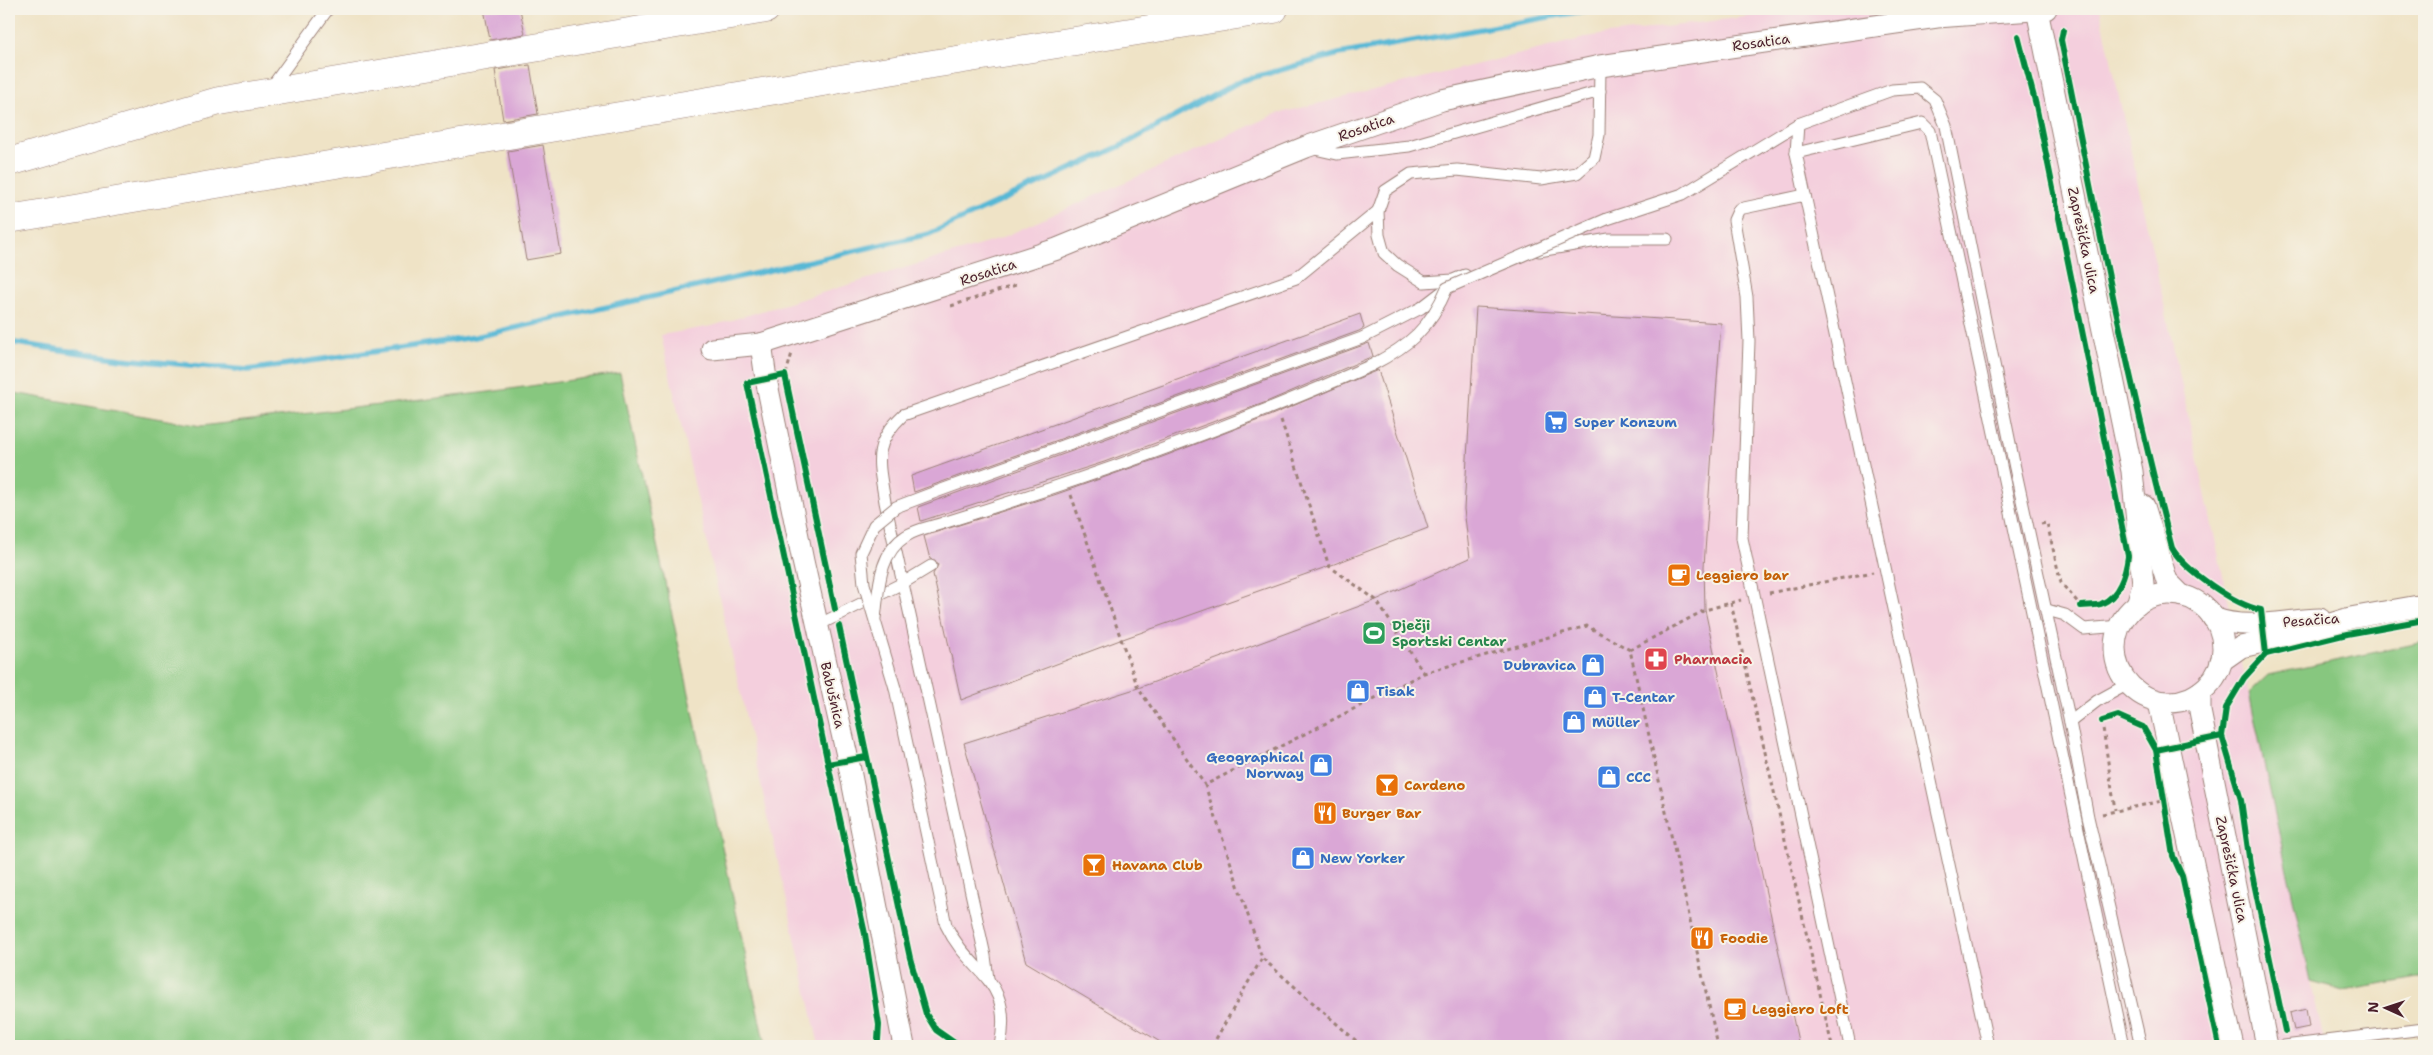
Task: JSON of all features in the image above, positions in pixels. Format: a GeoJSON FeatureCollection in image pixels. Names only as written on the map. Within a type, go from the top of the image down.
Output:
{"type":"FeatureCollection","features":[{"type":"Feature","properties":{"kind":"highway"},"geometry":{"type":"LineString","coordinates":[[9,162],[220,101],[766,9]]}},
{"type":"Feature","properties":{"kind":"highway"},"geometry":{"type":"LineString","coordinates":[[9,219],[868,74],[1274,9]]}},
{"type":"Feature","properties":{"kind":"street","name":"Rosatica"},"geometry":{"type":"LineString","coordinates":[[712,349],[761,344],[1057,249],[1306,147],[1442,100],[1600,66],[1937,17],[2042,9]]}},
{"type":"Feature","properties":{"kind":"street","name":"Zaprešićka ulica"},"geometry":{"type":"LineString","coordinates":[[2042,9],[2132,470],[2143,584],[2137,605]]}},
{"type":"Feature","properties":{"kind":"street","name":"Babušnica"},"geometry":{"type":"LineString","coordinates":[[761,344],[766,379],[848,760],[904,1046]]}},
{"type":"Feature","properties":{"kind":"street","name":"Zaprešićka ulica"},"geometry":{"type":"LineString","coordinates":[[2132,470],[2167,581],[2181,596]]}},
{"type":"Feature","properties":{"kind":"street"},"geometry":{"type":"LineString","coordinates":[[2166,594],[2181,596],[2195,601],[2207,610],[2213,618],[2222,638],[2221,661],[2211,682],[2200,692],[2187,700],[2159,702],[2146,697],[2128,684],[2118,667],[2115,654],[2116,640],[2120,626],[2127,614],[2137,605],[2150,597],[2166,594]]}},
{"type":"Feature","properties":{"kind":"street","name":"Pesačica"},"geometry":{"type":"LineString","coordinates":[[2221,661],[2241,647],[2294,635],[2350,618],[2424,605]]}},
{"type":"Feature","properties":{"kind":"street","name":"Pesačica"},"geometry":{"type":"LineString","coordinates":[[2213,618],[2232,624],[2350,618]]}},
{"type":"Feature","properties":{"kind":"street","name":"Zaprešićka ulica"},"geometry":{"type":"LineString","coordinates":[[2200,692],[2200,711],[2267,1046]]}},
{"type":"Feature","properties":{"kind":"street"},"geometry":{"type":"LineString","coordinates":[[2159,702],[2170,747],[2183,824],[2233,1046]]}},
{"type":"Feature","properties":{"kind":"lane"},"geometry":{"type":"LineString","coordinates":[[267,93],[328,9]]}},
{"type":"Feature","properties":{"kind":"lane"},"geometry":{"type":"LineString","coordinates":[[1600,66],[1600,136],[1594,158],[1577,172],[1540,179],[1457,170],[1411,174],[1385,192],[1378,212],[1378,235],[1384,253],[1397,265],[1424,282],[1453,280],[1510,256],[1609,239],[1667,239]]}},
{"type":"Feature","properties":{"kind":"lane"},"geometry":{"type":"LineString","coordinates":[[1000,1046],[1004,1025],[1000,996],[970,957],[955,944],[946,925],[895,688],[864,584],[862,553],[874,525],[896,507],[1362,338],[1421,308],[1447,288],[1608,219],[1683,194],[1798,124],[1892,90],[1920,88],[1935,100],[1946,126],[2015,468],[2047,610],[2088,817],[2141,1046]]}},
{"type":"Feature","properties":{"kind":"lane"},"geometry":{"type":"LineString","coordinates":[[1306,147],[1337,154],[1409,146],[1600,91]]}},
{"type":"Feature","properties":{"kind":"lane"},"geometry":{"type":"LineString","coordinates":[[1796,153],[1922,122],[1930,131],[2124,1046]]}},
{"type":"Feature","properties":{"kind":"lane"},"geometry":{"type":"LineString","coordinates":[[1798,124],[1796,153],[1988,1046]]}},
{"type":"Feature","properties":{"kind":"lane"},"geometry":{"type":"LineString","coordinates":[[1805,195],[1739,209],[1734,220],[1747,297],[1749,341],[1742,538],[1850,1046]]}},
{"type":"Feature","properties":{"kind":"lane"},"geometry":{"type":"LineString","coordinates":[[988,979],[986,956],[884,502],[879,462],[880,446],[888,429],[903,416],[1296,278],[1378,212]]}},
{"type":"Feature","properties":{"kind":"lane"},"geometry":{"type":"LineString","coordinates":[[874,622],[881,570],[889,554],[905,537],[1067,485],[1277,407],[1372,365],[1400,350],[1422,329],[1438,308],[1447,288]]}},
{"type":"Feature","properties":{"kind":"lane"},"geometry":{"type":"LineString","coordinates":[[818,625],[903,583],[931,566]]}},
{"type":"Feature","properties":{"kind":"lane"},"geometry":{"type":"LineString","coordinates":[[2047,610],[2065,615],[2084,629],[2120,626]]}},
{"type":"Feature","properties":{"kind":"lane"},"geometry":{"type":"LineString","coordinates":[[2070,722],[2097,701],[2128,684]]}},
{"type":"Feature","properties":{"kind":"lane"},"geometry":{"type":"LineString","coordinates":[[2284,1046],[2424,1028]]}},
{"type":"Feature","properties":{"kind":"path"},"geometry":{"type":"LineString","coordinates":[[766,379],[785,375],[787,385]]}},
{"type":"Feature","properties":{"kind":"path"},"geometry":{"type":"LineString","coordinates":[[1277,407],[1329,566],[1376,600],[1424,673]]}},
{"type":"Feature","properties":{"kind":"path"},"geometry":{"type":"LineString","coordinates":[[1067,485],[1138,688],[1205,785],[1262,958],[1362,1046]]}},
{"type":"Feature","properties":{"kind":"path"},"geometry":{"type":"LineString","coordinates":[[2047,523],[2061,583],[2085,606]]}},
{"type":"Feature","properties":{"kind":"path"},"geometry":{"type":"LineString","coordinates":[[1731,603],[1832,1046]]}},
{"type":"Feature","properties":{"kind":"path"},"geometry":{"type":"LineString","coordinates":[[1205,785],[1424,673],[1587,626],[1630,650],[1718,1046]]}},
{"type":"Feature","properties":{"kind":"path"},"geometry":{"type":"LineString","coordinates":[[2105,720],[2115,810]]}},
{"type":"Feature","properties":{"kind":"path"},"geometry":{"type":"LineString","coordinates":[[2164,792],[2166,809]]}},
{"type":"Feature","properties":{"kind":"path"},"geometry":{"type":"LineString","coordinates":[[2088,817],[2165,801]]}},
{"type":"Feature","properties":{"kind":"path"},"geometry":{"type":"LineString","coordinates":[[1212,1046],[1262,958]]}},
{"type":"Feature","properties":{"kind":"shaded area"},"geometry":{"type":"Polygon","coordinates":[[[1807,9],[2100,9],[2325,1046],[819,1046],[661,335],[712,326],[997,240],[1276,114],[1593,36],[1807,9]]]}},
{"type":"Feature","properties":{"kind":"green space"},"geometry":{"type":"Polygon","coordinates":[[[620,373],[765,1046],[9,1046],[9,392],[201,426],[489,392],[620,373]]]}},
{"type":"Feature","properties":{"kind":"green space"},"geometry":{"type":"Polygon","coordinates":[[[2424,642],[2424,977],[2343,991],[2311,982],[2249,693],[2268,675],[2424,642]]]}},
{"type":"Feature","properties":{"kind":"building"},"geometry":{"type":"Polygon","coordinates":[[[484,9],[520,9],[525,34],[490,40],[484,9]]]}},
{"type":"Feature","properties":{"kind":"building"},"geometry":{"type":"Polygon","coordinates":[[[530,65],[538,114],[503,120],[495,70],[530,65]]]}},
{"type":"Feature","properties":{"kind":"building"},"geometry":{"type":"Polygon","coordinates":[[[543,145],[561,254],[526,260],[508,151],[543,145]]]}},
{"type":"Feature","properties":{"kind":"building"},"geometry":{"type":"Polygon","coordinates":[[[1476,307],[1721,323],[1704,566],[1705,610],[1799,1046],[1167,1046],[1026,962],[964,743],[1138,688],[1376,600],[1470,558],[1464,509],[1476,307]]]}},
{"type":"Feature","properties":{"kind":"building"},"geometry":{"type":"Polygon","coordinates":[[[1360,314],[1364,328],[1359,331],[914,492],[911,476],[1360,314]]]}},
{"type":"Feature","properties":{"kind":"building"},"geometry":{"type":"Polygon","coordinates":[[[1369,343],[1373,356],[1264,403],[1104,462],[921,521],[918,507],[1369,343]]]}},
{"type":"Feature","properties":{"kind":"building"},"geometry":{"type":"Polygon","coordinates":[[[1378,370],[1428,528],[961,700],[933,574],[938,565],[935,560],[930,559],[924,536],[1054,495],[1162,457],[1269,416],[1378,370]]]}},
{"type":"Feature","properties":{"kind":"building"},"geometry":{"type":"Polygon","coordinates":[[[2306,1009],[2309,1027],[2294,1030],[2290,1013],[2306,1009]]]}},
{"type":"Feature","properties":{"kind":"waterway"},"geometry":{"type":"LineString","coordinates":[[9,342],[121,359],[248,370],[475,337],[929,234],[1125,144],[1240,81],[1339,54],[1594,9]]}},
{"type":"Feature","properties":{"kind":"cycle path"},"geometry":{"type":"LineString","coordinates":[[2063,30],[2061,40],[2113,295],[2141,422],[2172,548],[2178,557],[2212,586],[2239,602],[2261,610],[2266,654]]}},
{"type":"Feature","properties":{"kind":"cycle path"},"geometry":{"type":"LineString","coordinates":[[2018,36],[2036,105],[2128,556],[2123,577],[2113,596],[2101,604],[2081,606]]}},
{"type":"Feature","properties":{"kind":"cycle path"},"geometry":{"type":"LineString","coordinates":[[835,609],[785,375],[747,383],[828,764],[866,757]]}},
{"type":"Feature","properties":{"kind":"cycle path"},"geometry":{"type":"LineString","coordinates":[[2285,1031],[2250,864],[2241,800],[2222,736],[2226,708],[2244,678],[2266,654],[2347,634],[2424,620]]}},
{"type":"Feature","properties":{"kind":"cycle path"},"geometry":{"type":"LineString","coordinates":[[839,626],[910,958],[926,1014],[936,1030],[959,1046]]}},
{"type":"Feature","properties":{"kind":"cycle path"},"geometry":{"type":"LineString","coordinates":[[2102,721],[2118,716],[2143,727],[2156,750],[2173,856],[2182,876],[2219,1046]]}},
{"type":"Feature","properties":{"kind":"cycle path"},"geometry":{"type":"LineString","coordinates":[[2156,750],[2222,736]]}},
{"type":"Feature","properties":{"kind":"cycle path"},"geometry":{"type":"LineString","coordinates":[[828,764],[865,934],[879,1025],[878,1040],[875,1046]]}},
{"type":"Feature","properties":{"kind":"place","name":"Super Konzum"},"geometry":{"type":"Point","coordinates":[1556,422]}},
{"type":"Feature","properties":{"kind":"place","name":"Leggiero bar"},"geometry":{"type":"Point","coordinates":[1679,575]}},
{"type":"Feature","properties":{"kind":"place","name":"Dječji Sportski Centar"},"geometry":{"type":"Point","coordinates":[1374,633]}},
{"type":"Feature","properties":{"kind":"place","name":"Pharmacia"},"geometry":{"type":"Point","coordinates":[1656,659]}},
{"type":"Feature","properties":{"kind":"place","name":"Dubravica"},"geometry":{"type":"Point","coordinates":[1593,665]}},
{"type":"Feature","properties":{"kind":"place","name":"Tisak"},"geometry":{"type":"Point","coordinates":[1358,691]}},
{"type":"Feature","properties":{"kind":"place","name":"T-Centar"},"geometry":{"type":"Point","coordinates":[1595,697]}},
{"type":"Feature","properties":{"kind":"place","name":"Müller"},"geometry":{"type":"Point","coordinates":[1574,722]}},
{"type":"Feature","properties":{"kind":"place","name":"Geographical Norway"},"geometry":{"type":"Point","coordinates":[1321,765]}},
{"type":"Feature","properties":{"kind":"place","name":"CCC"},"geometry":{"type":"Point","coordinates":[1609,777]}},
{"type":"Feature","properties":{"kind":"place","name":"Cardeno"},"geometry":{"type":"Point","coordinates":[1387,785]}},
{"type":"Feature","properties":{"kind":"place","name":"Burger Bar"},"geometry":{"type":"Point","coordinates":[1325,813]}},
{"type":"Feature","properties":{"kind":"place","name":"New Yorker"},"geometry":{"type":"Point","coordinates":[1303,858]}},
{"type":"Feature","properties":{"kind":"place","name":"Havana Club"},"geometry":{"type":"Point","coordinates":[1094,865]}},
{"type":"Feature","properties":{"kind":"place","name":"Foodie"},"geometry":{"type":"Point","coordinates":[1702,938]}},
{"type":"Feature","properties":{"kind":"place","name":"Leggiero Loft"},"geometry":{"type":"Point","coordinates":[1735,1009]}}]}
